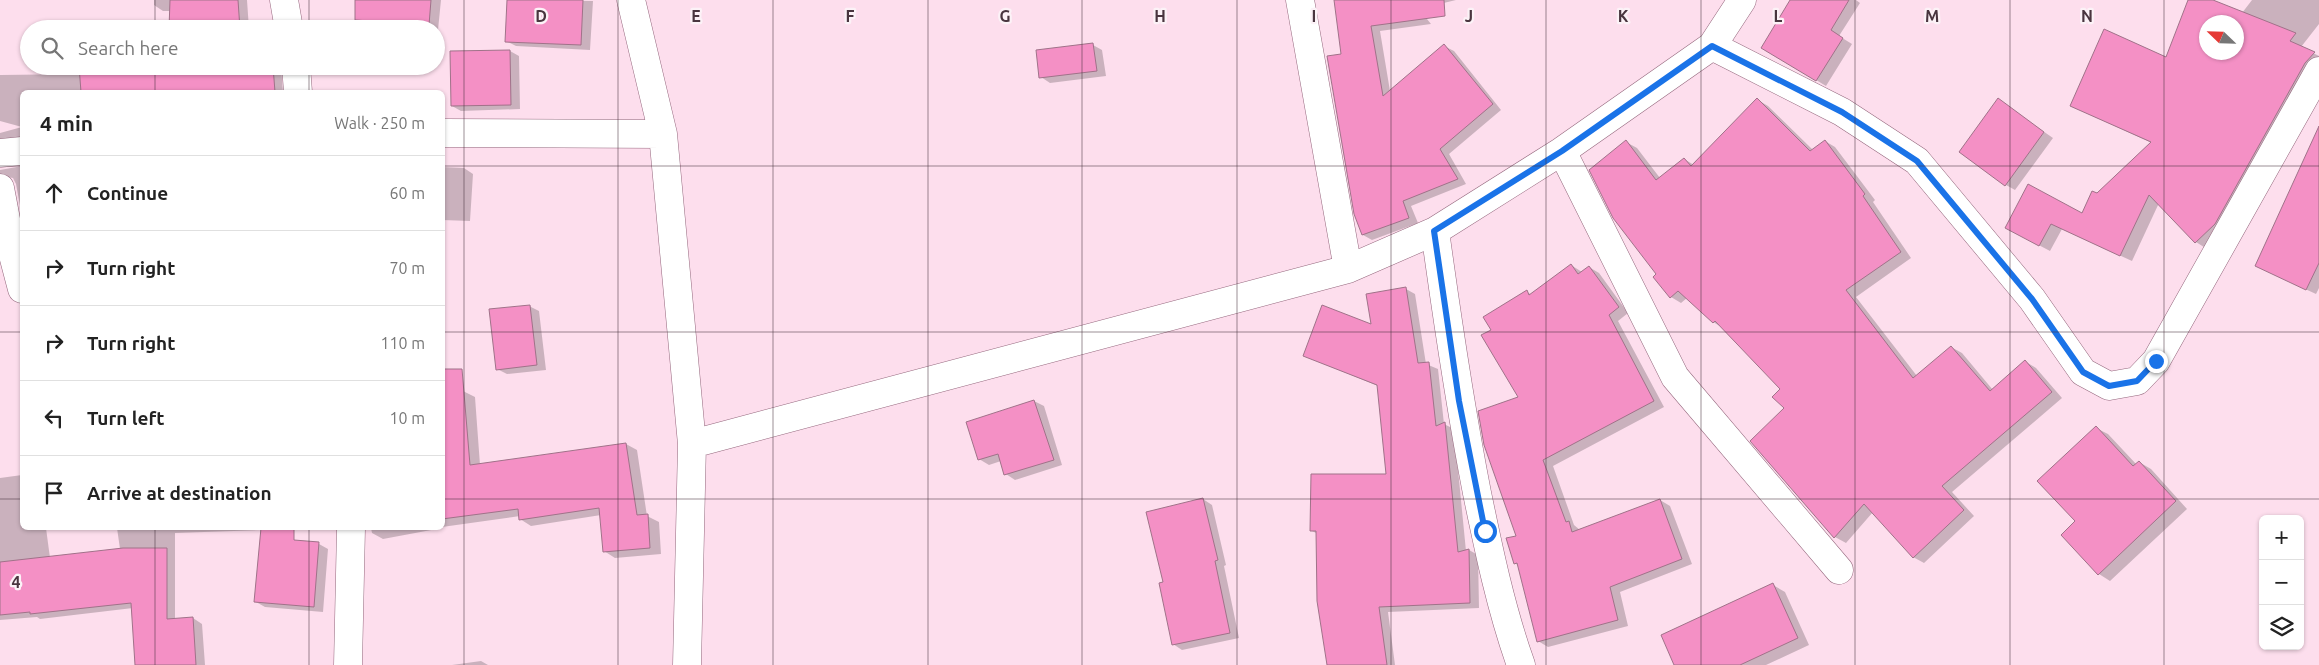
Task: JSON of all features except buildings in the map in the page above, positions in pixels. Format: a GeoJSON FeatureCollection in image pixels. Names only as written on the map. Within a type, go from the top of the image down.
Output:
{"type":"FeatureCollection","features":[{"type":"Feature","properties":{"kind":"street"},"geometry":{"type":"LineString","coordinates":[[284,0],[287,20]]}},
{"type":"Feature","properties":{"kind":"street"},"geometry":{"type":"LineString","coordinates":[[631,0],[663,134],[692,444],[687,665]]}},
{"type":"Feature","properties":{"kind":"street"},"geometry":{"type":"LineString","coordinates":[[1300,0],[1348,269]]}},
{"type":"Feature","properties":{"kind":"street"},"geometry":{"type":"LineString","coordinates":[[692,444],[1348,269],[1434,231],[1562,151],[1712,46],[1742,0]]}},
{"type":"Feature","properties":{"kind":"street"},"geometry":{"type":"LineString","coordinates":[[1712,46],[1842,112],[1917,161],[2032,299],[2083,372],[2109,386],[2137,381],[2156,361],[2319,71]]}},
{"type":"Feature","properties":{"kind":"street"},"geometry":{"type":"LineString","coordinates":[[297,75],[298,90]]}},
{"type":"Feature","properties":{"kind":"street"},"geometry":{"type":"LineString","coordinates":[[445,133],[663,134]]}},
{"type":"Feature","properties":{"kind":"street"},"geometry":{"type":"LineString","coordinates":[[0,153],[20,151]]}},
{"type":"Feature","properties":{"kind":"street"},"geometry":{"type":"LineString","coordinates":[[1562,151],[1675,377],[1839,570]]}},
{"type":"Feature","properties":{"kind":"street"},"geometry":{"type":"LineString","coordinates":[[0,188],[12,252],[20,282]]}},
{"type":"Feature","properties":{"kind":"street"},"geometry":{"type":"LineString","coordinates":[[1434,231],[1459,401],[1483,522],[1509,631],[1521,665]]}},
{"type":"Feature","properties":{"kind":"street"},"geometry":{"type":"LineString","coordinates":[[348,665],[352,530]]}},
{"type":"Feature","properties":{"kind":"route"},"geometry":{"type":"LineString","coordinates":[[1485,531],[1459,401],[1434,231],[1562,151],[1712,46],[1842,112],[1917,161],[2032,299],[2083,372],[2109,386],[2137,381],[2156,361]]}}]}
